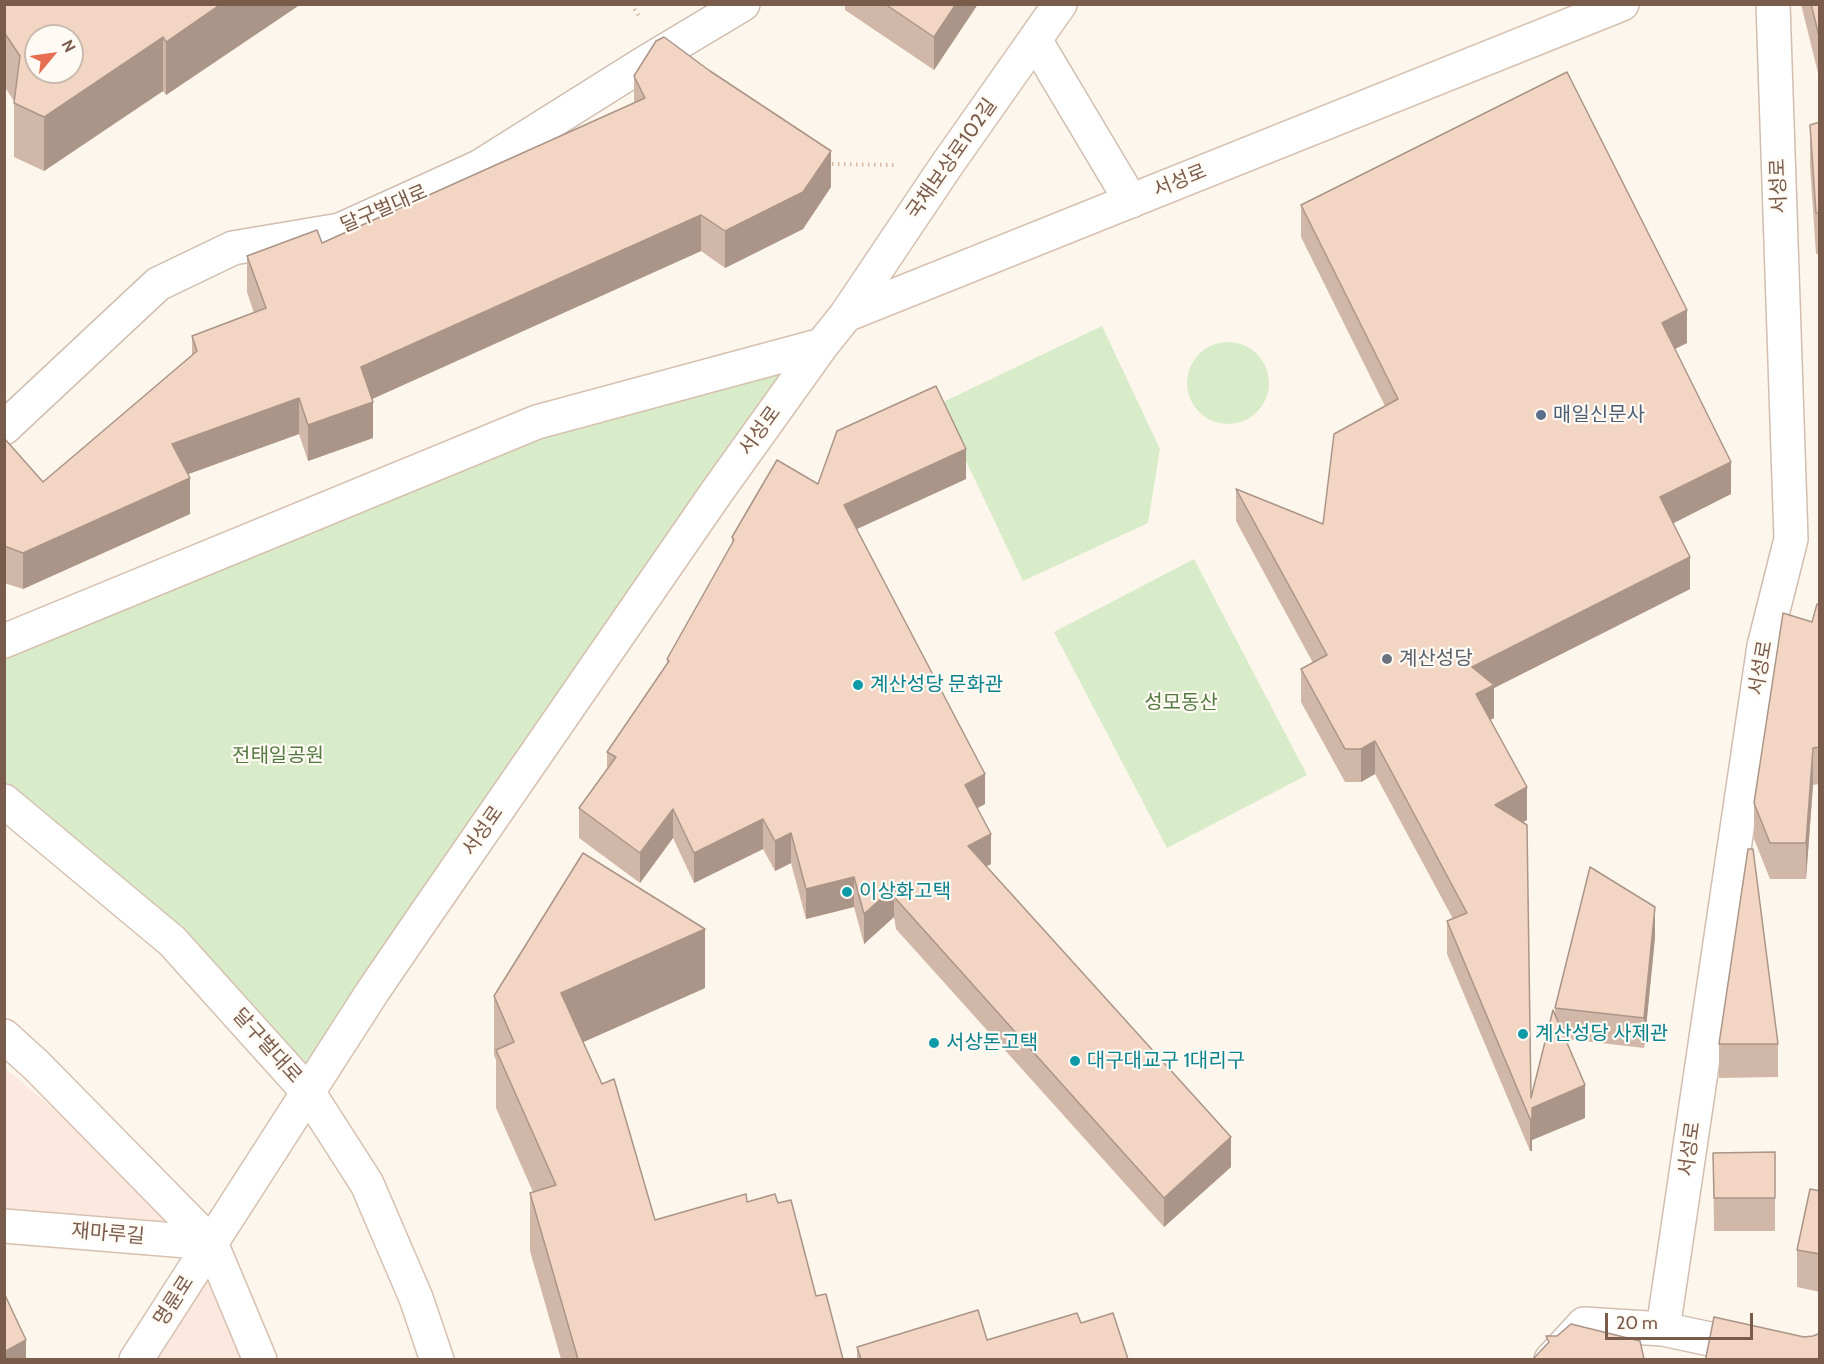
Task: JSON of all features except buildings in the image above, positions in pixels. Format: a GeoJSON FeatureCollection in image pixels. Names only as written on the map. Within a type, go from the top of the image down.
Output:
{"type":"FeatureCollection","features":[{"type":"Feature","properties":{"kind":"street","name":"달구벌대로"},"geometry":{"type":"LineString","coordinates":[[4,428],[158,284],[233,248],[340,230],[478,167],[743,4]]}},
{"type":"Feature","properties":{"kind":"street","name":"국채보상로102길"},"geometry":{"type":"LineString","coordinates":[[846,315],[946,166],[1060,4]]}},
{"type":"Feature","properties":{"kind":"street","name":"서성로"},"geometry":{"type":"LineString","coordinates":[[211,1243],[416,928],[716,493],[846,315],[1622,4]]}},
{"type":"Feature","properties":{"kind":"street","name":"서성로"},"geometry":{"type":"LineString","coordinates":[[1663,1329],[1764,646],[1791,539],[1773,4]]}},
{"type":"Feature","properties":{"kind":"street"},"geometry":{"type":"LineString","coordinates":[[1035,40],[1131,201]]}},
{"type":"Feature","properties":{"kind":"street"},"geometry":{"type":"LineString","coordinates":[[4,640],[537,422],[822,345]]}},
{"type":"Feature","properties":{"kind":"street","name":"달구벌대로"},"geometry":{"type":"LineString","coordinates":[[4,801],[172,941],[308,1092],[367,1184],[416,1298],[436,1359]]}},
{"type":"Feature","properties":{"kind":"street"},"geometry":{"type":"LineString","coordinates":[[4,1036],[36,1065],[211,1243],[261,1359]]}},
{"type":"Feature","properties":{"kind":"street","name":"재마루길"},"geometry":{"type":"LineString","coordinates":[[4,1226],[211,1243]]}},
{"type":"Feature","properties":{"kind":"street","name":"명륜로"},"geometry":{"type":"LineString","coordinates":[[136,1359],[211,1243]]}},
{"type":"Feature","properties":{"kind":"street"},"geometry":{"type":"LineString","coordinates":[[1551,1359],[1584,1324],[1663,1329],[1808,1359]]}},
{"type":"Feature","properties":{"kind":"path"},"geometry":{"type":"LineString","coordinates":[[824,164],[946,166]]}},
{"type":"Feature","properties":{"kind":"shaded area"},"geometry":{"type":"Polygon","coordinates":[[[4,1067],[211,1243],[260,1359],[130,1359],[211,1244],[5,1231],[4,1067]]]}},
{"type":"Feature","properties":{"kind":"green space"},"geometry":{"type":"Polygon","coordinates":[[[1102,326],[1160,449],[1148,523],[1023,581],[939,404],[1102,326]]]}},
{"type":"Feature","properties":{"kind":"green space"},"geometry":{"type":"Polygon","coordinates":[[[1228,342],[1244,345],[1257,354],[1266,367],[1269,383],[1266,399],[1257,412],[1244,421],[1228,424],[1212,421],[1199,412],[1190,399],[1187,383],[1190,367],[1199,354],[1212,345],[1228,342]]]}},
{"type":"Feature","properties":{"kind":"green space","name":"전태일공원"},"geometry":{"type":"Polygon","coordinates":[[[822,345],[308,1092],[5,801],[4,643],[537,422],[822,345]]]}},
{"type":"Feature","properties":{"kind":"green space","name":"성모동산"},"geometry":{"type":"Polygon","coordinates":[[[1194,559],[1307,775],[1167,848],[1054,632],[1194,559]]]}},
{"type":"Feature","properties":{"kind":"place","name":"매일신문사"},"geometry":{"type":"Point","coordinates":[1541,415]}},
{"type":"Feature","properties":{"kind":"place","name":"계산성당"},"geometry":{"type":"Point","coordinates":[1387,659]}},
{"type":"Feature","properties":{"kind":"place","name":"계산성당 문화관"},"geometry":{"type":"Point","coordinates":[858,685]}},
{"type":"Feature","properties":{"kind":"place","name":"이상화고택"},"geometry":{"type":"Point","coordinates":[847,892]}},
{"type":"Feature","properties":{"kind":"place","name":"계산성당 사제관"},"geometry":{"type":"Point","coordinates":[1523,1034]}},
{"type":"Feature","properties":{"kind":"place","name":"서상돈고택"},"geometry":{"type":"Point","coordinates":[934,1043]}},
{"type":"Feature","properties":{"kind":"place","name":"대구대교구 1대리구"},"geometry":{"type":"Point","coordinates":[1075,1061]}}]}
